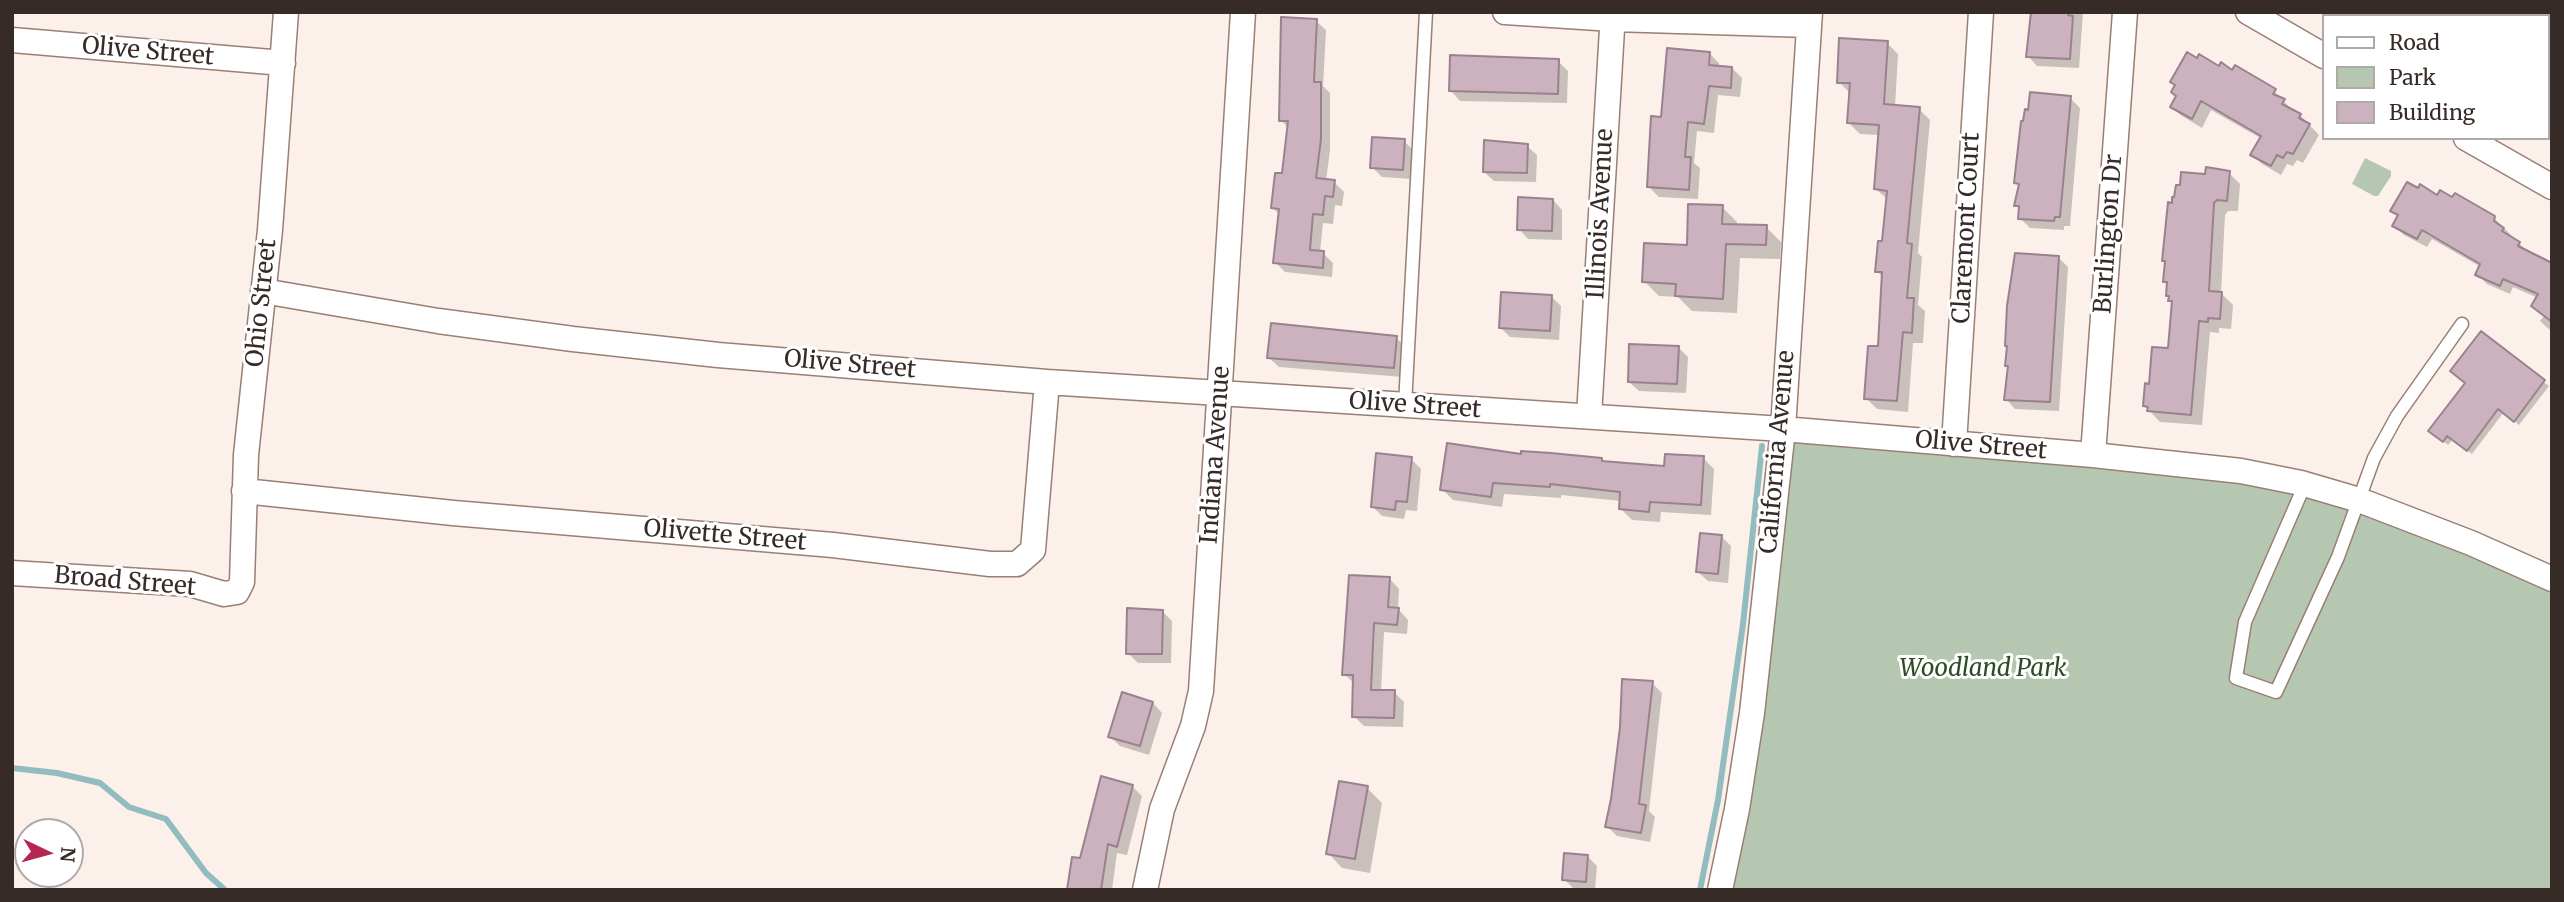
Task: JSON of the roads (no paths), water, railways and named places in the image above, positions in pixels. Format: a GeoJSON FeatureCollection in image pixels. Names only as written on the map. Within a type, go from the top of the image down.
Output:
{"type":"FeatureCollection","features":[{"type":"Feature","properties":{"kind":"street","name":"Ohio Street"},"geometry":{"type":"LineString","coordinates":[[237,592],[242,582],[244,491],[270,230],[286,12]]}},
{"type":"Feature","properties":{"kind":"street","name":"Indiana Avenue"},"geometry":{"type":"LineString","coordinates":[[1145,890],[1162,808],[1193,726],[1201,691],[1243,12]]}},
{"type":"Feature","properties":{"kind":"street"},"geometry":{"type":"LineString","coordinates":[[1505,12],[1810,18]]}},
{"type":"Feature","properties":{"kind":"street","name":"Claremont Court"},"geometry":{"type":"LineString","coordinates":[[1954,443],[1981,12]]}},
{"type":"Feature","properties":{"kind":"street","name":"Burlington Dr"},"geometry":{"type":"LineString","coordinates":[[2093,455],[2125,12]]}},
{"type":"Feature","properties":{"kind":"street"},"geometry":{"type":"LineString","coordinates":[[2248,12],[2322,55]]}},
{"type":"Feature","properties":{"kind":"street","name":"Illinois Avenue"},"geometry":{"type":"LineString","coordinates":[[1589,416],[1613,15]]}},
{"type":"Feature","properties":{"kind":"street","name":"California Avenue"},"geometry":{"type":"LineString","coordinates":[[1720,890],[1737,809],[1752,713],[1783,429],[1810,18]]}},
{"type":"Feature","properties":{"kind":"street","name":"Olive Street"},"geometry":{"type":"LineString","coordinates":[[12,40],[283,63]]}},
{"type":"Feature","properties":{"kind":"street"},"geometry":{"type":"LineString","coordinates":[[2470,140],[2552,187]]}},
{"type":"Feature","properties":{"kind":"street","name":"Olive Street"},"geometry":{"type":"LineString","coordinates":[[263,291],[438,321],[718,355],[1048,382],[1783,429],[2093,455],[2241,471],[2305,484],[2359,500],[2471,543],[2552,579]]}},
{"type":"Feature","properties":{"kind":"street","name":"Olivette Street"},"geometry":{"type":"LineString","coordinates":[[244,491],[453,513],[833,545],[990,564],[1017,564],[1034,550],[1048,382]]}},
{"type":"Feature","properties":{"kind":"street","name":"Broad Street"},"geometry":{"type":"LineString","coordinates":[[12,573],[190,584],[224,594],[237,592]]}},
{"type":"Feature","properties":{"kind":"lane"},"geometry":{"type":"LineString","coordinates":[[1405,405],[1426,12]]}},
{"type":"Feature","properties":{"kind":"lane"},"geometry":{"type":"LineString","coordinates":[[2305,484],[2245,621],[2236,678],[2276,692],[2338,557],[2374,458],[2397,416],[2462,324]]}},
{"type":"Feature","properties":{"kind":"waterway"},"geometry":{"type":"LineString","coordinates":[[1700,890],[1718,800],[1743,624],[1762,446]]}},
{"type":"Feature","properties":{"kind":"waterway"},"geometry":{"type":"LineString","coordinates":[[12,768],[57,773],[100,783],[129,807],[166,819],[206,873],[225,890]]}},
{"type":"Feature","properties":{"kind":"park label","name":"Woodland Park"},"geometry":{"type":"Point","coordinates":[1983,669]}}]}
